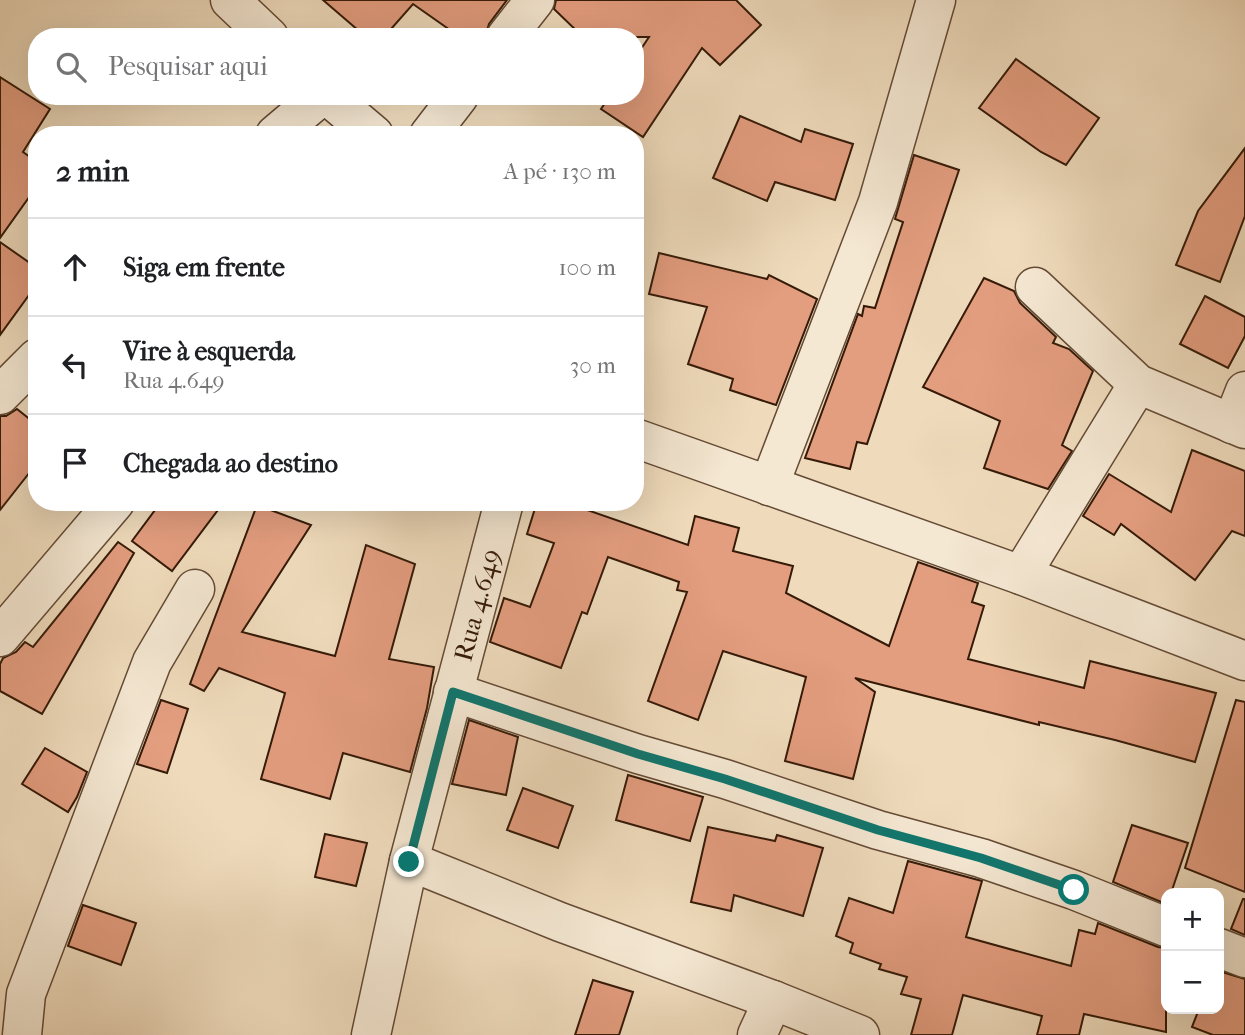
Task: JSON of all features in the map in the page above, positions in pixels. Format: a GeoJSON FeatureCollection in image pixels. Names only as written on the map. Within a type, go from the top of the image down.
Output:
{"type":"FeatureCollection","features":[{"type":"Feature","properties":{"kind":"street"},"geometry":{"type":"LineString","coordinates":[[230,0],[260,28]]}},
{"type":"Feature","properties":{"kind":"street"},"geometry":{"type":"LineString","coordinates":[[513,28],[535,0]]}},
{"type":"Feature","properties":{"kind":"street"},"geometry":{"type":"LineString","coordinates":[[769,486],[878,202],[936,0]]}},
{"type":"Feature","properties":{"kind":"street"},"geometry":{"type":"LineString","coordinates":[[286,126],[310,105]]}},
{"type":"Feature","properties":{"kind":"street"},"geometry":{"type":"LineString","coordinates":[[339,105],[363,126]]}},
{"type":"Feature","properties":{"kind":"street"},"geometry":{"type":"LineString","coordinates":[[436,126],[452,105]]}},
{"type":"Feature","properties":{"kind":"street"},"geometry":{"type":"LineString","coordinates":[[1035,288],[1139,384],[1241,415]]}},
{"type":"Feature","properties":{"kind":"street"},"geometry":{"type":"LineString","coordinates":[[0,395],[28,367]]}},
{"type":"Feature","properties":{"kind":"street"},"geometry":{"type":"LineString","coordinates":[[1021,575],[1139,384]]}},
{"type":"Feature","properties":{"kind":"street"},"geometry":{"type":"LineString","coordinates":[[644,441],[1021,575],[1245,661]]}},
{"type":"Feature","properties":{"kind":"street"},"geometry":{"type":"LineString","coordinates":[[0,637],[107,511]]}},
{"type":"Feature","properties":{"kind":"street","name":"Rua 4.649"},"geometry":{"type":"LineString","coordinates":[[371,1035],[409,862],[502,511]]}},
{"type":"Feature","properties":{"kind":"street"},"geometry":{"type":"LineString","coordinates":[[22,1035],[26,994],[152,662],[195,589]]}},
{"type":"Feature","properties":{"kind":"street"},"geometry":{"type":"LineString","coordinates":[[453,692],[878,830],[981,858],[1074,890],[1161,925]]}},
{"type":"Feature","properties":{"kind":"street"},"geometry":{"type":"LineString","coordinates":[[409,862],[860,1035]]}},
{"type":"Feature","properties":{"kind":"street"},"geometry":{"type":"LineString","coordinates":[[1224,950],[1245,958]]}},
{"type":"Feature","properties":{"kind":"street"},"geometry":{"type":"LineString","coordinates":[[757,1035],[773,1000]]}},
{"type":"Feature","properties":{"kind":"building"},"geometry":{"type":"Polygon","coordinates":[[[323,0],[507,0],[488,28],[447,28],[413,4],[392,28],[356,28],[323,0]]]}},
{"type":"Feature","properties":{"kind":"building"},"geometry":{"type":"Polygon","coordinates":[[[556,0],[736,0],[761,25],[720,65],[702,48],[644,135],[644,126],[626,126],[601,109],[604,105],[644,105],[644,44],[649,37],[644,37],[644,28],[574,28],[554,9],[556,0]]]}},
{"type":"Feature","properties":{"kind":"building"},"geometry":{"type":"Polygon","coordinates":[[[1016,59],[1099,118],[1066,165],[1041,152],[979,108],[1016,59]]]}},
{"type":"Feature","properties":{"kind":"building"},"geometry":{"type":"Polygon","coordinates":[[[0,77],[28,95],[28,105],[44,105],[50,109],[39,126],[28,126],[28,144],[23,152],[28,156],[28,199],[0,238],[0,77]]]}},
{"type":"Feature","properties":{"kind":"building"},"geometry":{"type":"Polygon","coordinates":[[[740,116],[801,142],[805,129],[853,144],[835,200],[775,182],[767,201],[713,178],[740,116]]]}},
{"type":"Feature","properties":{"kind":"building"},"geometry":{"type":"Polygon","coordinates":[[[1245,148],[1245,216],[1220,282],[1176,265],[1198,211],[1245,148]]]}},
{"type":"Feature","properties":{"kind":"building"},"geometry":{"type":"Polygon","coordinates":[[[914,155],[959,170],[867,444],[857,442],[850,469],[805,458],[858,314],[862,316],[864,306],[875,308],[903,222],[895,219],[914,155]]]}},
{"type":"Feature","properties":{"kind":"building"},"geometry":{"type":"Polygon","coordinates":[[[0,242],[28,262],[28,296],[0,335],[0,242]]]}},
{"type":"Feature","properties":{"kind":"building"},"geometry":{"type":"Polygon","coordinates":[[[659,253],[767,279],[769,275],[817,299],[776,405],[730,390],[733,379],[688,364],[707,307],[649,294],[659,253]]]}},
{"type":"Feature","properties":{"kind":"building"},"geometry":{"type":"Polygon","coordinates":[[[984,278],[1014,291],[1020,303],[1056,337],[1053,343],[1069,349],[1093,371],[1062,445],[1072,451],[1048,489],[984,468],[1000,421],[923,387],[984,278]]]}},
{"type":"Feature","properties":{"kind":"building"},"geometry":{"type":"Polygon","coordinates":[[[1205,296],[1245,317],[1245,336],[1228,368],[1180,344],[1205,296]]]}},
{"type":"Feature","properties":{"kind":"building"},"geometry":{"type":"Polygon","coordinates":[[[17,409],[28,418],[28,474],[0,510],[0,416],[6,416],[17,409]]]}},
{"type":"Feature","properties":{"kind":"building"},"geometry":{"type":"Polygon","coordinates":[[[1192,450],[1245,471],[1245,536],[1232,531],[1195,580],[1121,524],[1114,535],[1083,516],[1109,474],[1171,512],[1192,450]]]}},
{"type":"Feature","properties":{"kind":"building"},"geometry":{"type":"Polygon","coordinates":[[[154,511],[217,511],[172,571],[132,541],[154,511]]]}},
{"type":"Feature","properties":{"kind":"building"},"geometry":{"type":"Polygon","coordinates":[[[255,511],[273,511],[311,525],[242,632],[335,656],[366,545],[415,564],[389,659],[434,667],[427,708],[410,772],[343,753],[330,799],[261,779],[285,693],[219,668],[204,691],[190,684],[255,511]]]}},
{"type":"Feature","properties":{"kind":"building"},"geometry":{"type":"Polygon","coordinates":[[[534,511],[590,511],[688,545],[695,516],[739,528],[733,551],[793,566],[786,593],[889,646],[918,562],[978,583],[972,602],[984,606],[968,659],[1084,688],[1090,661],[1216,693],[1195,762],[1115,740],[1039,722],[1039,725],[855,678],[875,692],[853,779],[785,761],[806,677],[723,651],[698,720],[648,701],[687,592],[677,590],[679,582],[608,557],[587,614],[582,612],[561,668],[490,642],[504,598],[530,607],[554,543],[527,534],[534,511]]]}},
{"type":"Feature","properties":{"kind":"building"},"geometry":{"type":"Polygon","coordinates":[[[118,542],[134,553],[42,714],[0,691],[0,664],[3,658],[16,652],[25,642],[33,647],[118,542]]]}},
{"type":"Feature","properties":{"kind":"building"},"geometry":{"type":"Polygon","coordinates":[[[161,700],[188,709],[167,773],[137,764],[161,700]]]}},
{"type":"Feature","properties":{"kind":"building"},"geometry":{"type":"Polygon","coordinates":[[[1236,700],[1245,702],[1245,892],[1185,868],[1236,700]]]}},
{"type":"Feature","properties":{"kind":"building"},"geometry":{"type":"Polygon","coordinates":[[[469,720],[518,737],[506,795],[452,784],[469,720]]]}},
{"type":"Feature","properties":{"kind":"building"},"geometry":{"type":"Polygon","coordinates":[[[45,748],[87,772],[68,812],[22,784],[45,748]]]}},
{"type":"Feature","properties":{"kind":"building"},"geometry":{"type":"Polygon","coordinates":[[[628,775],[703,797],[690,841],[616,820],[628,775]]]}},
{"type":"Feature","properties":{"kind":"building"},"geometry":{"type":"Polygon","coordinates":[[[523,788],[573,806],[558,848],[507,830],[523,788]]]}},
{"type":"Feature","properties":{"kind":"building"},"geometry":{"type":"Polygon","coordinates":[[[1132,825],[1188,843],[1173,888],[1161,888],[1161,902],[1113,882],[1132,825]]]}},
{"type":"Feature","properties":{"kind":"building"},"geometry":{"type":"Polygon","coordinates":[[[708,827],[775,841],[777,835],[823,848],[803,916],[734,895],[731,911],[691,902],[708,827]]]}},
{"type":"Feature","properties":{"kind":"building"},"geometry":{"type":"Polygon","coordinates":[[[325,834],[367,843],[356,886],[315,877],[325,834]]]}},
{"type":"Feature","properties":{"kind":"building"},"geometry":{"type":"Polygon","coordinates":[[[908,861],[982,881],[966,937],[1071,966],[1079,930],[1095,934],[1098,923],[1161,947],[1161,1014],[1166,1014],[1166,1032],[1084,1014],[1079,1035],[1037,1035],[1042,1016],[963,995],[952,1035],[911,1035],[921,999],[901,994],[907,977],[879,969],[881,964],[850,953],[853,943],[836,936],[849,898],[893,913],[908,861]]]}},
{"type":"Feature","properties":{"kind":"building"},"geometry":{"type":"Polygon","coordinates":[[[1245,899],[1245,935],[1231,929],[1245,899]]]}},
{"type":"Feature","properties":{"kind":"building"},"geometry":{"type":"Polygon","coordinates":[[[83,905],[136,923],[121,965],[68,946],[83,905]]]}},
{"type":"Feature","properties":{"kind":"building"},"geometry":{"type":"Polygon","coordinates":[[[1224,973],[1245,979],[1245,1035],[1213,1035],[1192,1027],[1197,1014],[1224,1014],[1224,973]]]}},
{"type":"Feature","properties":{"kind":"building"},"geometry":{"type":"Polygon","coordinates":[[[593,980],[633,992],[619,1035],[575,1035],[593,980]]]}},
{"type":"Feature","properties":{"kind":"route"},"geometry":{"type":"LineString","coordinates":[[409,862],[453,692],[638,754],[725,779],[878,830],[981,858],[1074,890]]}}]}
